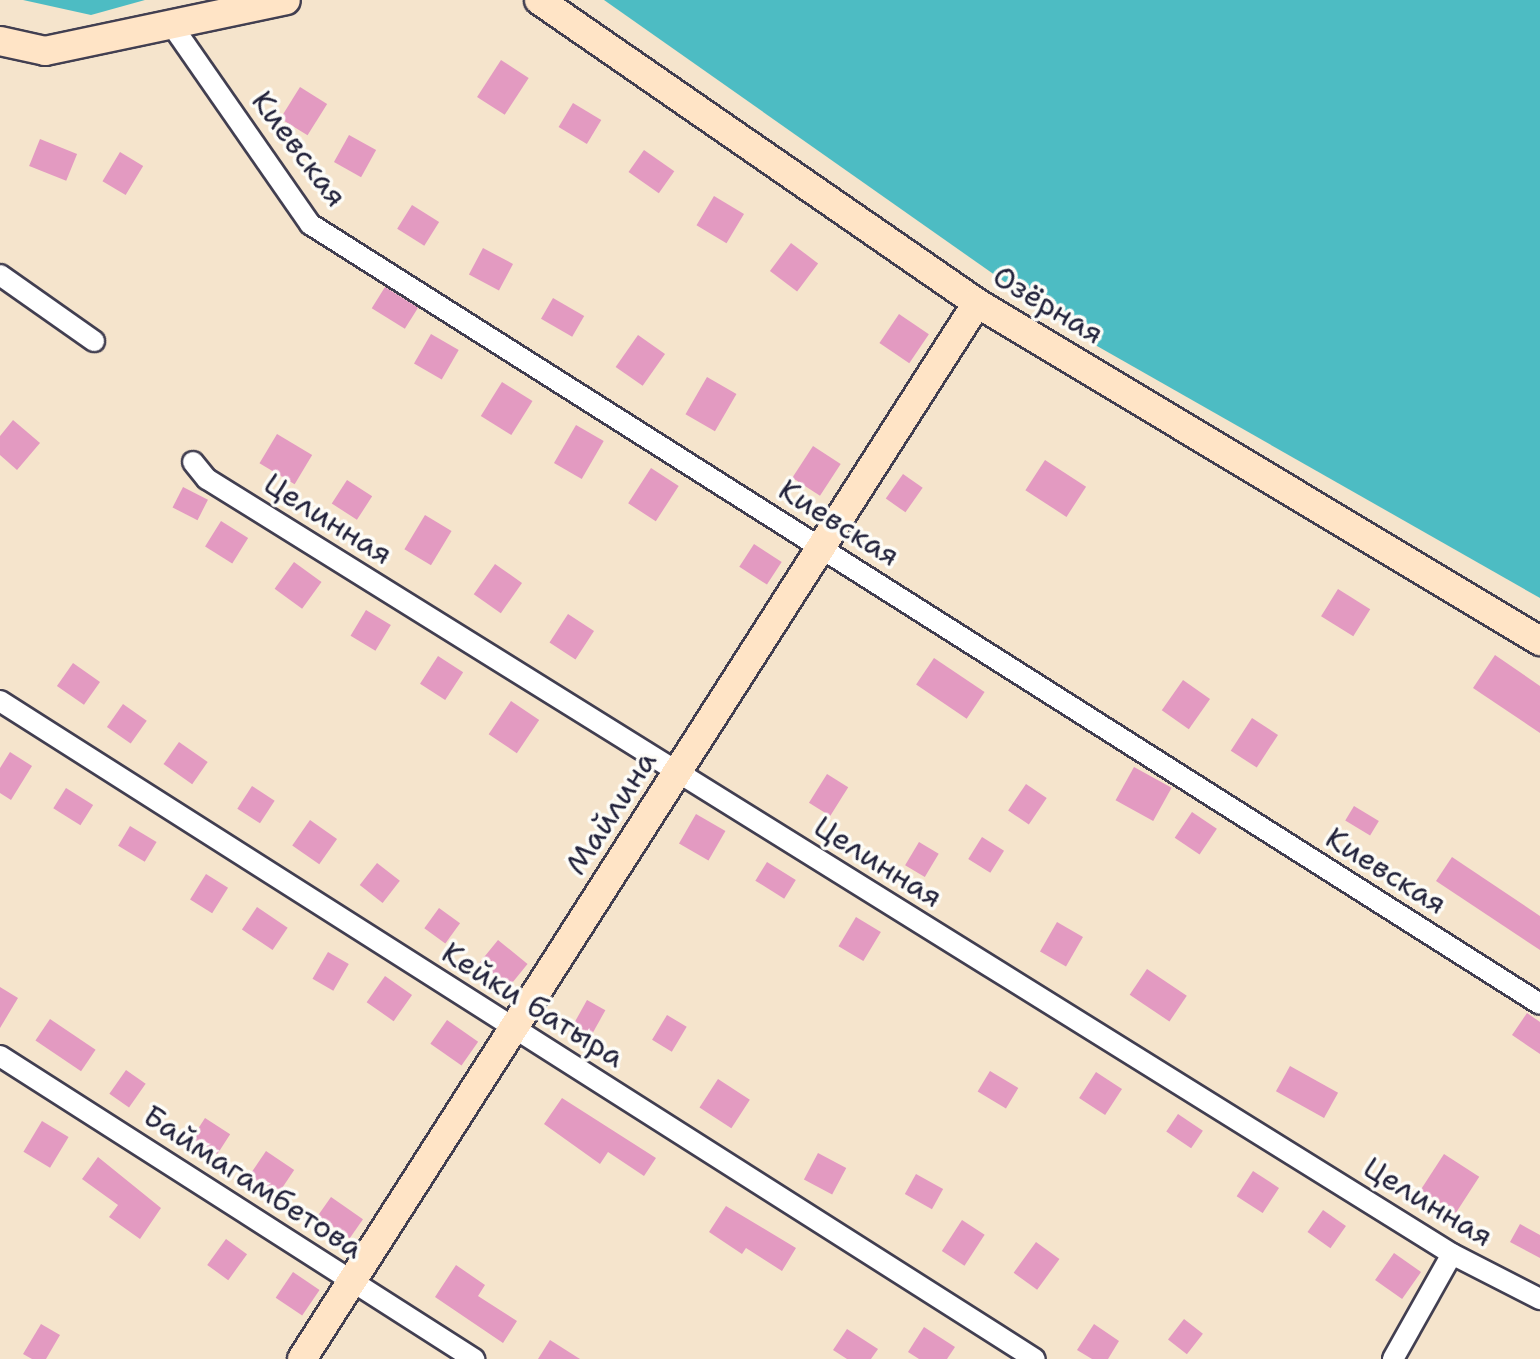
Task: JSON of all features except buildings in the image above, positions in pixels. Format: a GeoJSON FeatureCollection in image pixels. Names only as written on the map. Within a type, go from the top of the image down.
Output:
{"type":"FeatureCollection","features":[{"type":"Feature","properties":{"kind":"street"},"geometry":{"type":"LineString","coordinates":[[0,41],[45,51],[286,0]]}},
{"type":"Feature","properties":{"kind":"street","name":"Озёрная"},"geometry":{"type":"LineString","coordinates":[[539,0],[977,303],[1540,641]]}},
{"type":"Feature","properties":{"kind":"street","name":"Киевская"},"geometry":{"type":"LineString","coordinates":[[171,24],[310,224],[1540,1004]]}},
{"type":"Feature","properties":{"kind":"street"},"geometry":{"type":"LineString","coordinates":[[0,275],[94,341]]}},
{"type":"Feature","properties":{"kind":"street","name":"Майлина"},"geometry":{"type":"LineString","coordinates":[[302,1359],[977,303]]}},
{"type":"Feature","properties":{"kind":"street","name":"Целинная"},"geometry":{"type":"LineString","coordinates":[[193,462],[207,479],[1452,1254],[1540,1299]]}},
{"type":"Feature","properties":{"kind":"street","name":"Кейки батыра"},"geometry":{"type":"LineString","coordinates":[[0,701],[1035,1359]]}},
{"type":"Feature","properties":{"kind":"street","name":"Баймагамбетова"},"geometry":{"type":"LineString","coordinates":[[0,1056],[474,1359]]}},
{"type":"Feature","properties":{"kind":"street"},"geometry":{"type":"LineString","coordinates":[[1393,1359],[1452,1254]]}},
{"type":"Feature","properties":{"kind":"water"},"geometry":{"type":"Polygon","coordinates":[[[23,0],[145,0],[91,15],[23,0]]]}},
{"type":"Feature","properties":{"kind":"water"},"geometry":{"type":"Polygon","coordinates":[[[604,0],[1540,0],[1540,598],[1090,342],[604,0]]]}}]}
